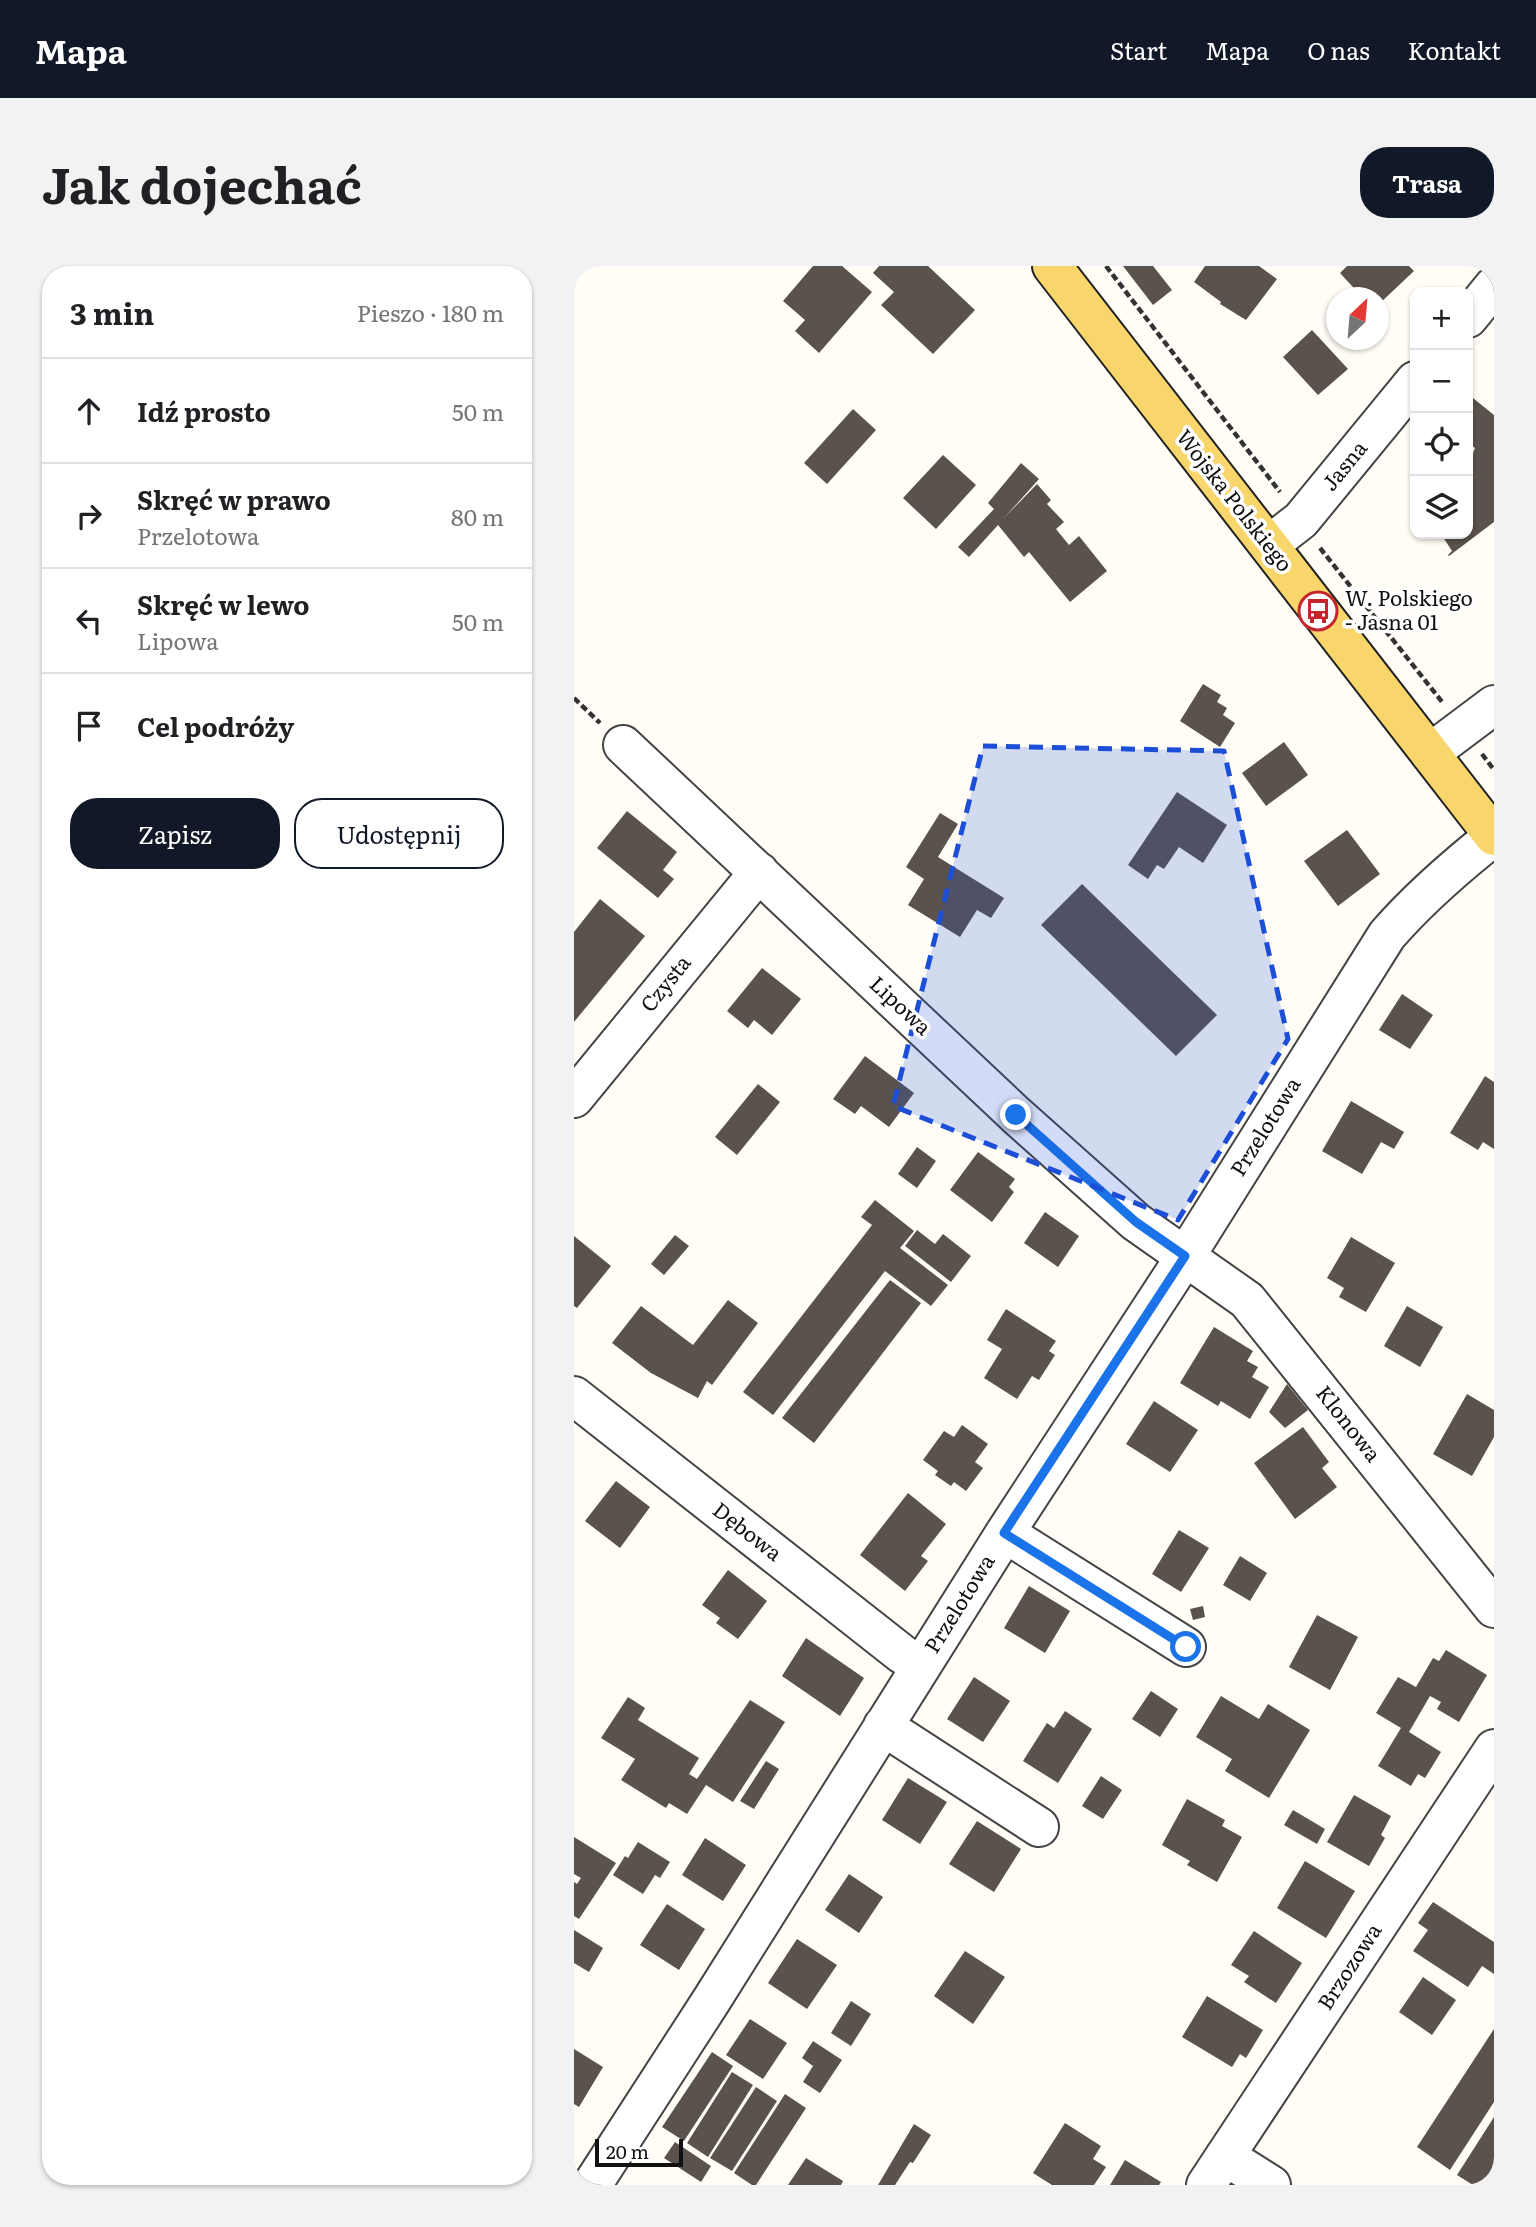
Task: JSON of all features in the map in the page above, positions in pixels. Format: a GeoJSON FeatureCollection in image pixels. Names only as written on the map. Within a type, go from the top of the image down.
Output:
{"type":"FeatureCollection","features":[{"type":"Feature","properties":{"kind":"main road","name":"Wojska Polskiego"},"geometry":{"type":"LineString","coordinates":[[1052,266],[1494,836]]}},
{"type":"Feature","properties":{"kind":"street"},"geometry":{"type":"LineString","coordinates":[[1473,312],[1494,286]]}},
{"type":"Feature","properties":{"kind":"street","name":"Jasna"},"geometry":{"type":"LineString","coordinates":[[1269,545],[1301,520],[1410,387]]}},
{"type":"Feature","properties":{"kind":"street"},"geometry":{"type":"LineString","coordinates":[[1430,753],[1494,705]]}},
{"type":"Feature","properties":{"kind":"street","name":"Lipowa"},"geometry":{"type":"LineString","coordinates":[[624,745],[1016,1115],[1136,1222],[1185,1256]]}},
{"type":"Feature","properties":{"kind":"street","name":"Przelotowa"},"geometry":{"type":"LineString","coordinates":[[592,2185],[671,2065],[1004,1533],[1185,1256],[1387,935],[1412,906],[1494,836]]}},
{"type":"Feature","properties":{"kind":"street","name":"Czysta"},"geometry":{"type":"LineString","coordinates":[[574,1098],[759,872]]}},
{"type":"Feature","properties":{"kind":"street","name":"Klonowa"},"geometry":{"type":"LineString","coordinates":[[1185,1256],[1247,1300],[1262,1315],[1494,1608]]}},
{"type":"Feature","properties":{"kind":"street","name":"Dębowa"},"geometry":{"type":"LineString","coordinates":[[574,1396],[902,1654],[921,1666]]}},
{"type":"Feature","properties":{"kind":"street"},"geometry":{"type":"LineString","coordinates":[[1004,1533],[1186,1647]]}},
{"type":"Feature","properties":{"kind":"street"},"geometry":{"type":"LineString","coordinates":[[883,1726],[1039,1827]]}},
{"type":"Feature","properties":{"kind":"street","name":"Brzozowa"},"geometry":{"type":"LineString","coordinates":[[1216,2170],[1494,1749]]}},
{"type":"Feature","properties":{"kind":"street"},"geometry":{"type":"LineString","coordinates":[[1216,2170],[1271,2185]]}},
{"type":"Feature","properties":{"kind":"highlighted area"},"geometry":{"type":"Polygon","coordinates":[[[983,746],[1224,751],[1288,1039],[1178,1220],[893,1106],[983,746]]]}},
{"type":"Feature","properties":{"kind":"building"},"geometry":{"type":"Polygon","coordinates":[[[813,266],[842,266],[872,292],[819,353],[795,331],[805,320],[783,301],[813,266]]]}},
{"type":"Feature","properties":{"kind":"building"},"geometry":{"type":"Polygon","coordinates":[[[879,266],[928,266],[975,310],[933,354],[881,305],[894,292],[873,273],[879,266]]]}},
{"type":"Feature","properties":{"kind":"building"},"geometry":{"type":"Polygon","coordinates":[[[1123,266],[1153,266],[1172,290],[1153,305],[1123,266]]]}},
{"type":"Feature","properties":{"kind":"building"},"geometry":{"type":"Polygon","coordinates":[[[1205,266],[1259,266],[1277,279],[1246,320],[1220,304],[1221,302],[1194,282],[1205,266]]]}},
{"type":"Feature","properties":{"kind":"building"},"geometry":{"type":"Polygon","coordinates":[[[1347,266],[1409,266],[1414,271],[1389,295],[1389,287],[1353,287],[1340,273],[1347,266]]]}},
{"type":"Feature","properties":{"kind":"building"},"geometry":{"type":"Polygon","coordinates":[[[1312,330],[1326,345],[1326,350],[1330,350],[1348,369],[1318,395],[1283,357],[1312,330]]]}},
{"type":"Feature","properties":{"kind":"building"},"geometry":{"type":"Polygon","coordinates":[[[1473,398],[1494,415],[1494,522],[1473,538],[1473,453],[1473,398]]]}},
{"type":"Feature","properties":{"kind":"building"},"geometry":{"type":"Polygon","coordinates":[[[853,409],[876,430],[827,484],[804,463],[853,409]]]}},
{"type":"Feature","properties":{"kind":"building"},"geometry":{"type":"Polygon","coordinates":[[[943,455],[976,485],[936,529],[903,498],[943,455]]]}},
{"type":"Feature","properties":{"kind":"building"},"geometry":{"type":"Polygon","coordinates":[[[1021,463],[1039,479],[1004,518],[1037,484],[1051,500],[1047,504],[1064,522],[1056,529],[1069,545],[1079,536],[1107,571],[1070,602],[1029,552],[1024,557],[998,525],[969,557],[958,547],[994,509],[988,503],[1021,463]]]}},
{"type":"Feature","properties":{"kind":"building"},"geometry":{"type":"Polygon","coordinates":[[[1444,539],[1472,539],[1449,556],[1452,551],[1444,539]]]}},
{"type":"Feature","properties":{"kind":"building"},"geometry":{"type":"Polygon","coordinates":[[[1203,684],[1221,695],[1217,702],[1227,708],[1223,715],[1235,723],[1220,747],[1180,721],[1203,684]]]}},
{"type":"Feature","properties":{"kind":"building"},"geometry":{"type":"Polygon","coordinates":[[[1284,742],[1308,775],[1266,806],[1242,773],[1284,742]]]}},
{"type":"Feature","properties":{"kind":"building"},"geometry":{"type":"Polygon","coordinates":[[[1177,792],[1227,825],[1203,863],[1179,847],[1164,869],[1157,865],[1148,879],[1128,865],[1177,792]]]}},
{"type":"Feature","properties":{"kind":"building"},"geometry":{"type":"Polygon","coordinates":[[[627,811],[677,852],[663,870],[674,879],[658,898],[597,848],[627,811]]]}},
{"type":"Feature","properties":{"kind":"building"},"geometry":{"type":"Polygon","coordinates":[[[940,813],[958,824],[938,857],[1004,898],[991,918],[977,910],[960,937],[908,905],[924,879],[906,867],[940,813]]]}},
{"type":"Feature","properties":{"kind":"building"},"geometry":{"type":"Polygon","coordinates":[[[1347,830],[1380,874],[1338,906],[1304,861],[1347,830]]]}},
{"type":"Feature","properties":{"kind":"building"},"geometry":{"type":"Polygon","coordinates":[[[1082,884],[1217,1015],[1176,1056],[1041,925],[1082,884]]]}},
{"type":"Feature","properties":{"kind":"building"},"geometry":{"type":"Polygon","coordinates":[[[600,899],[645,936],[574,1022],[574,932],[600,899]]]}},
{"type":"Feature","properties":{"kind":"building"},"geometry":{"type":"Polygon","coordinates":[[[762,968],[801,999],[772,1035],[754,1020],[748,1028],[727,1011],[762,968]]]}},
{"type":"Feature","properties":{"kind":"building"},"geometry":{"type":"Polygon","coordinates":[[[1402,994],[1433,1015],[1410,1049],[1379,1030],[1402,994]]]}},
{"type":"Feature","properties":{"kind":"building"},"geometry":{"type":"Polygon","coordinates":[[[865,1056],[914,1093],[889,1127],[861,1106],[855,1114],[833,1099],[865,1056]]]}},
{"type":"Feature","properties":{"kind":"building"},"geometry":{"type":"Polygon","coordinates":[[[1485,1076],[1494,1082],[1494,1149],[1483,1142],[1478,1150],[1450,1133],[1485,1076]]]}},
{"type":"Feature","properties":{"kind":"building"},"geometry":{"type":"Polygon","coordinates":[[[758,1084],[780,1102],[737,1155],[715,1137],[758,1084]]]}},
{"type":"Feature","properties":{"kind":"building"},"geometry":{"type":"Polygon","coordinates":[[[1351,1101],[1404,1132],[1394,1149],[1381,1142],[1362,1174],[1322,1151],[1351,1101]]]}},
{"type":"Feature","properties":{"kind":"building"},"geometry":{"type":"Polygon","coordinates":[[[917,1147],[936,1161],[917,1188],[898,1174],[917,1147]]]}},
{"type":"Feature","properties":{"kind":"building"},"geometry":{"type":"Polygon","coordinates":[[[978,1152],[1015,1179],[1009,1187],[1014,1192],[992,1222],[950,1190],[978,1152]]]}},
{"type":"Feature","properties":{"kind":"building"},"geometry":{"type":"Polygon","coordinates":[[[875,1200],[914,1231],[900,1248],[948,1285],[931,1306],[885,1271],[773,1415],[743,1392],[872,1225],[861,1217],[875,1200]]]}},
{"type":"Feature","properties":{"kind":"building"},"geometry":{"type":"Polygon","coordinates":[[[1045,1212],[1079,1236],[1058,1267],[1024,1243],[1045,1212]]]}},
{"type":"Feature","properties":{"kind":"building"},"geometry":{"type":"Polygon","coordinates":[[[917,1230],[935,1244],[943,1234],[971,1256],[951,1282],[905,1246],[917,1230]]]}},
{"type":"Feature","properties":{"kind":"building"},"geometry":{"type":"Polygon","coordinates":[[[675,1235],[689,1246],[664,1275],[651,1264],[675,1235]]]}},
{"type":"Feature","properties":{"kind":"building"},"geometry":{"type":"Polygon","coordinates":[[[574,1236],[611,1266],[577,1308],[574,1306],[574,1236]]]}},
{"type":"Feature","properties":{"kind":"building"},"geometry":{"type":"Polygon","coordinates":[[[1351,1237],[1395,1263],[1366,1312],[1339,1297],[1344,1288],[1327,1278],[1351,1237]]]}},
{"type":"Feature","properties":{"kind":"building"},"geometry":{"type":"Polygon","coordinates":[[[890,1280],[921,1303],[814,1443],[782,1418],[890,1280]]]}},
{"type":"Feature","properties":{"kind":"building"},"geometry":{"type":"Polygon","coordinates":[[[728,1300],[758,1323],[712,1385],[707,1381],[698,1398],[651,1373],[612,1343],[641,1306],[693,1345],[728,1300]]]}},
{"type":"Feature","properties":{"kind":"building"},"geometry":{"type":"Polygon","coordinates":[[[1407,1306],[1443,1327],[1420,1367],[1384,1346],[1407,1306]]]}},
{"type":"Feature","properties":{"kind":"building"},"geometry":{"type":"Polygon","coordinates":[[[1006,1309],[1056,1341],[1049,1351],[1055,1355],[1039,1380],[1032,1376],[1017,1399],[984,1378],[1002,1349],[987,1340],[1006,1309]]]}},
{"type":"Feature","properties":{"kind":"building"},"geometry":{"type":"Polygon","coordinates":[[[1214,1327],[1253,1351],[1247,1361],[1258,1367],[1252,1377],[1269,1387],[1250,1419],[1221,1401],[1218,1406],[1180,1383],[1214,1327]]]}},
{"type":"Feature","properties":{"kind":"building"},"geometry":{"type":"Polygon","coordinates":[[[1287,1384],[1308,1410],[1285,1428],[1269,1412],[1287,1384]]]}},
{"type":"Feature","properties":{"kind":"building"},"geometry":{"type":"Polygon","coordinates":[[[1467,1394],[1494,1410],[1494,1437],[1472,1476],[1433,1454],[1467,1394]]]}},
{"type":"Feature","properties":{"kind":"building"},"geometry":{"type":"Polygon","coordinates":[[[1154,1401],[1198,1430],[1170,1472],[1126,1444],[1154,1401]]]}},
{"type":"Feature","properties":{"kind":"building"},"geometry":{"type":"Polygon","coordinates":[[[962,1425],[988,1444],[975,1462],[983,1468],[966,1491],[954,1482],[951,1486],[935,1475],[938,1471],[923,1460],[944,1431],[954,1437],[962,1425]]]}},
{"type":"Feature","properties":{"kind":"building"},"geometry":{"type":"Polygon","coordinates":[[[1303,1427],[1329,1462],[1322,1468],[1337,1487],[1295,1519],[1254,1463],[1303,1427]]]}},
{"type":"Feature","properties":{"kind":"building"},"geometry":{"type":"Polygon","coordinates":[[[616,1481],[650,1507],[620,1548],[585,1521],[616,1481]]]}},
{"type":"Feature","properties":{"kind":"building"},"geometry":{"type":"Polygon","coordinates":[[[908,1493],[946,1524],[921,1556],[928,1561],[905,1591],[860,1555],[908,1493]]]}},
{"type":"Feature","properties":{"kind":"building"},"geometry":{"type":"Polygon","coordinates":[[[1179,1530],[1209,1548],[1181,1592],[1152,1574],[1179,1530]]]}},
{"type":"Feature","properties":{"kind":"building"},"geometry":{"type":"Polygon","coordinates":[[[1240,1556],[1267,1573],[1250,1601],[1223,1585],[1240,1556]]]}},
{"type":"Feature","properties":{"kind":"building"},"geometry":{"type":"Polygon","coordinates":[[[728,1570],[767,1601],[738,1639],[716,1623],[720,1618],[702,1605],[728,1570]]]}},
{"type":"Feature","properties":{"kind":"building"},"geometry":{"type":"Polygon","coordinates":[[[1029,1586],[1070,1611],[1045,1653],[1004,1628],[1029,1586]]]}},
{"type":"Feature","properties":{"kind":"building"},"geometry":{"type":"Polygon","coordinates":[[[1203,1606],[1205,1617],[1193,1620],[1190,1609],[1203,1606]]]}},
{"type":"Feature","properties":{"kind":"building"},"geometry":{"type":"Polygon","coordinates":[[[1317,1615],[1358,1637],[1330,1690],[1289,1667],[1317,1615]]]}},
{"type":"Feature","properties":{"kind":"building"},"geometry":{"type":"Polygon","coordinates":[[[806,1638],[864,1678],[840,1716],[782,1676],[806,1638]]]}},
{"type":"Feature","properties":{"kind":"building"},"geometry":{"type":"Polygon","coordinates":[[[1446,1650],[1487,1675],[1459,1722],[1437,1709],[1441,1702],[1430,1696],[1409,1732],[1441,1752],[1425,1778],[1418,1774],[1411,1786],[1378,1766],[1401,1728],[1376,1713],[1398,1677],[1416,1687],[1433,1658],[1439,1661],[1446,1650]]]}},
{"type":"Feature","properties":{"kind":"building"},"geometry":{"type":"Polygon","coordinates":[[[974,1677],[1010,1701],[983,1742],[947,1719],[974,1677]]]}},
{"type":"Feature","properties":{"kind":"building"},"geometry":{"type":"Polygon","coordinates":[[[1151,1691],[1178,1709],[1160,1737],[1132,1719],[1151,1691]]]}},
{"type":"Feature","properties":{"kind":"building"},"geometry":{"type":"Polygon","coordinates":[[[1221,1696],[1259,1719],[1268,1704],[1310,1730],[1269,1798],[1225,1771],[1232,1759],[1196,1737],[1221,1696]]]}},
{"type":"Feature","properties":{"kind":"building"},"geometry":{"type":"Polygon","coordinates":[[[628,1697],[645,1708],[638,1720],[699,1758],[689,1774],[697,1779],[750,1700],[785,1722],[733,1802],[706,1785],[687,1814],[669,1803],[666,1808],[621,1780],[635,1759],[601,1738],[628,1697]]]}},
{"type":"Feature","properties":{"kind":"building"},"geometry":{"type":"Polygon","coordinates":[[[1065,1711],[1092,1729],[1058,1783],[1023,1761],[1047,1723],[1054,1728],[1065,1711]]]}},
{"type":"Feature","properties":{"kind":"building"},"geometry":{"type":"Polygon","coordinates":[[[766,1761],[779,1769],[754,1809],[740,1801],[766,1761]]]}},
{"type":"Feature","properties":{"kind":"building"},"geometry":{"type":"Polygon","coordinates":[[[1101,1776],[1122,1790],[1103,1819],[1082,1806],[1101,1776]]]}},
{"type":"Feature","properties":{"kind":"building"},"geometry":{"type":"Polygon","coordinates":[[[908,1778],[947,1802],[920,1844],[882,1820],[908,1778]]]}},
{"type":"Feature","properties":{"kind":"building"},"geometry":{"type":"Polygon","coordinates":[[[1354,1795],[1391,1816],[1381,1835],[1385,1838],[1369,1866],[1327,1842],[1354,1795]]]}},
{"type":"Feature","properties":{"kind":"building"},"geometry":{"type":"Polygon","coordinates":[[[1187,1799],[1225,1820],[1222,1826],[1242,1837],[1217,1882],[1187,1865],[1190,1861],[1162,1845],[1187,1799]]]}},
{"type":"Feature","properties":{"kind":"building"},"geometry":{"type":"Polygon","coordinates":[[[1293,1810],[1325,1829],[1317,1844],[1284,1825],[1293,1810]]]}},
{"type":"Feature","properties":{"kind":"building"},"geometry":{"type":"Polygon","coordinates":[[[977,1821],[1021,1849],[994,1892],[949,1864],[977,1821]]]}},
{"type":"Feature","properties":{"kind":"building"},"geometry":{"type":"Polygon","coordinates":[[[574,1837],[616,1863],[579,1919],[574,1916],[574,1882],[577,1884],[581,1878],[574,1874],[574,1837]]]}},
{"type":"Feature","properties":{"kind":"building"},"geometry":{"type":"Polygon","coordinates":[[[705,1838],[746,1865],[723,1901],[682,1875],[705,1838]]]}},
{"type":"Feature","properties":{"kind":"building"},"geometry":{"type":"Polygon","coordinates":[[[638,1842],[670,1862],[660,1878],[655,1875],[643,1894],[613,1875],[638,1842]]]}},
{"type":"Feature","properties":{"kind":"building"},"geometry":{"type":"Polygon","coordinates":[[[1305,1861],[1355,1891],[1326,1938],[1277,1908],[1305,1861]]]}},
{"type":"Feature","properties":{"kind":"building"},"geometry":{"type":"Polygon","coordinates":[[[849,1874],[883,1897],[859,1933],[825,1910],[849,1874]]]}},
{"type":"Feature","properties":{"kind":"building"},"geometry":{"type":"Polygon","coordinates":[[[1433,1902],[1494,1942],[1494,1974],[1482,1966],[1468,1987],[1413,1951],[1428,1930],[1418,1923],[1433,1902]]]}},
{"type":"Feature","properties":{"kind":"building"},"geometry":{"type":"Polygon","coordinates":[[[667,1904],[705,1929],[679,1970],[640,1945],[667,1904]]]}},
{"type":"Feature","properties":{"kind":"building"},"geometry":{"type":"Polygon","coordinates":[[[574,1930],[603,1948],[589,1972],[574,1963],[574,1930]]]}},
{"type":"Feature","properties":{"kind":"building"},"geometry":{"type":"Polygon","coordinates":[[[1254,1931],[1302,1963],[1276,2003],[1244,1982],[1249,1976],[1231,1965],[1254,1931]]]}},
{"type":"Feature","properties":{"kind":"building"},"geometry":{"type":"Polygon","coordinates":[[[797,1939],[837,1965],[807,2009],[768,1983],[797,1939]]]}},
{"type":"Feature","properties":{"kind":"building"},"geometry":{"type":"Polygon","coordinates":[[[965,1951],[1005,1977],[973,2024],[934,1996],[965,1951]]]}},
{"type":"Feature","properties":{"kind":"building"},"geometry":{"type":"Polygon","coordinates":[[[1423,1977],[1456,2000],[1432,2035],[1399,2012],[1423,1977]]]}},
{"type":"Feature","properties":{"kind":"building"},"geometry":{"type":"Polygon","coordinates":[[[1207,1996],[1263,2030],[1246,2058],[1240,2054],[1232,2067],[1182,2037],[1207,1996]]]}},
{"type":"Feature","properties":{"kind":"building"},"geometry":{"type":"Polygon","coordinates":[[[851,2001],[871,2014],[851,2046],[831,2033],[851,2001]]]}},
{"type":"Feature","properties":{"kind":"building"},"geometry":{"type":"Polygon","coordinates":[[[750,2019],[787,2043],[763,2079],[726,2055],[750,2019]]]}},
{"type":"Feature","properties":{"kind":"building"},"geometry":{"type":"Polygon","coordinates":[[[1494,2029],[1494,2102],[1450,2170],[1417,2147],[1494,2029]]]}},
{"type":"Feature","properties":{"kind":"building"},"geometry":{"type":"Polygon","coordinates":[[[813,2041],[842,2060],[820,2093],[803,2082],[813,2066],[802,2058],[813,2041]]]}},
{"type":"Feature","properties":{"kind":"building"},"geometry":{"type":"Polygon","coordinates":[[[574,2049],[603,2067],[579,2107],[574,2104],[574,2049]]]}},
{"type":"Feature","properties":{"kind":"building"},"geometry":{"type":"Polygon","coordinates":[[[712,2052],[733,2066],[684,2141],[662,2127],[712,2052]]]}},
{"type":"Feature","properties":{"kind":"building"},"geometry":{"type":"Polygon","coordinates":[[[732,2072],[753,2085],[708,2157],[687,2143],[732,2072]]]}},
{"type":"Feature","properties":{"kind":"building"},"geometry":{"type":"Polygon","coordinates":[[[756,2087],[777,2101],[732,2171],[710,2158],[756,2087]]]}},
{"type":"Feature","properties":{"kind":"building"},"geometry":{"type":"Polygon","coordinates":[[[785,2094],[806,2108],[756,2185],[752,2185],[734,2173],[785,2094]]]}},
{"type":"Feature","properties":{"kind":"building"},"geometry":{"type":"Polygon","coordinates":[[[1494,2117],[1494,2185],[1473,2185],[1457,2175],[1494,2117]]]}},
{"type":"Feature","properties":{"kind":"building"},"geometry":{"type":"Polygon","coordinates":[[[1065,2123],[1101,2146],[1093,2159],[1106,2167],[1094,2185],[1052,2185],[1033,2173],[1065,2123]]]}},
{"type":"Feature","properties":{"kind":"building"},"geometry":{"type":"Polygon","coordinates":[[[914,2124],[931,2135],[895,2185],[878,2185],[914,2124]]]}},
{"type":"Feature","properties":{"kind":"building"},"geometry":{"type":"Polygon","coordinates":[[[675,2142],[711,2166],[701,2182],[664,2158],[675,2142]]]}},
{"type":"Feature","properties":{"kind":"building"},"geometry":{"type":"Polygon","coordinates":[[[806,2158],[843,2181],[841,2185],[788,2185],[806,2158]]]}},
{"type":"Feature","properties":{"kind":"building"},"geometry":{"type":"Polygon","coordinates":[[[1125,2160],[1161,2182],[1159,2185],[1110,2185],[1125,2160]]]}},
{"type":"Feature","properties":{"kind":"place","name":"W. Polskiego - Jasna 01"},"geometry":{"type":"Point","coordinates":[1318,611]}},
{"type":"Feature","properties":{"kind":"route"},"geometry":{"type":"LineString","coordinates":[[1016,1115],[1136,1222],[1168,1247],[1185,1256],[1004,1533],[1186,1647]]}}]}
